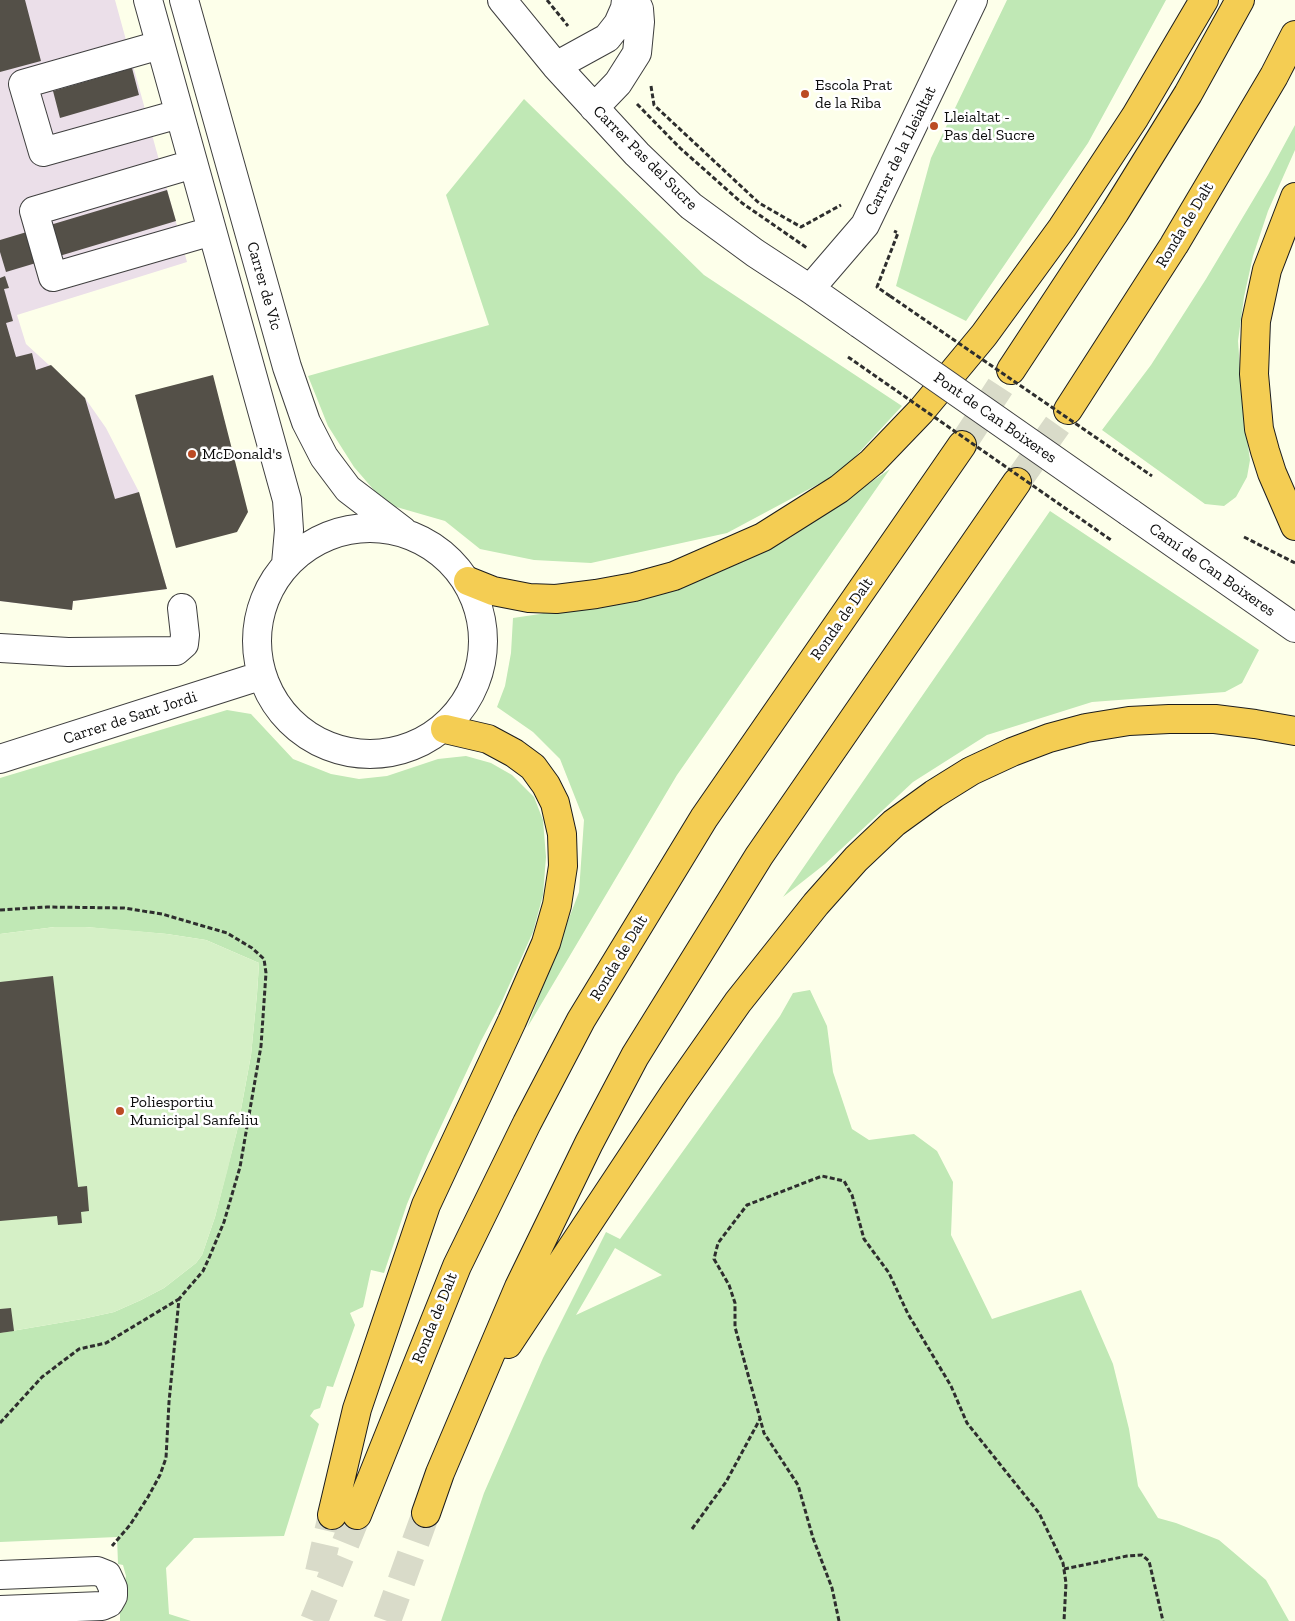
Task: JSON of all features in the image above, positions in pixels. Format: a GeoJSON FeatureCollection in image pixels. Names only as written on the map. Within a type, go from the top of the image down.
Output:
{"type":"FeatureCollection","features":[{"type":"Feature","properties":{"kind":"highway"},"geometry":{"type":"LineString","coordinates":[[468,581],[493,591],[529,598],[556,599],[634,587],[674,576],[763,537],[839,489],[872,462],[921,411],[984,335],[1062,228],[1135,117],[1204,0]]}},
{"type":"Feature","properties":{"kind":"highway"},"geometry":{"type":"LineString","coordinates":[[1011,370],[1115,212],[1178,111],[1240,0]]}},
{"type":"Feature","properties":{"kind":"highway","name":"Ronda de Dalt"},"geometry":{"type":"LineString","coordinates":[[1068,410],[1174,245],[1269,84],[1295,35]]}},
{"type":"Feature","properties":{"kind":"highway"},"geometry":{"type":"LineString","coordinates":[[1295,197],[1267,270],[1256,321],[1254,374],[1259,429],[1264,451],[1295,526]]}},
{"type":"Feature","properties":{"kind":"highway","name":"Ronda de Dalt"},"geometry":{"type":"LineString","coordinates":[[445,729],[488,739],[514,753],[533,767],[555,802],[562,834],[562,876],[557,905],[546,943],[423,1214],[356,1410],[344,1515],[456,1266],[581,1020],[704,818],[962,445]]}},
{"type":"Feature","properties":{"kind":"highway"},"geometry":{"type":"LineString","coordinates":[[426,1513],[440,1473],[519,1287],[635,1056],[759,856],[1017,482]]}},
{"type":"Feature","properties":{"kind":"highway"},"geometry":{"type":"LineString","coordinates":[[472,1398],[675,1092],[738,1002],[816,904],[856,859],[894,823],[934,794],[971,771],[1048,738],[1086,728],[1129,720],[1170,718],[1215,719],[1295,731]]}},
{"type":"Feature","properties":{"kind":"street"},"geometry":{"type":"LineString","coordinates":[[148,0],[286,500],[289,530],[286,564]]}},
{"type":"Feature","properties":{"kind":"street","name":"Carrer de Vic"},"geometry":{"type":"LineString","coordinates":[[184,0],[287,367],[306,422],[324,457],[348,489],[409,535]]}},
{"type":"Feature","properties":{"kind":"street","name":"Carrer Pas del Sucre"},"geometry":{"type":"LineString","coordinates":[[502,0],[556,66],[594,108],[690,206],[755,253],[860,324]]}},
{"type":"Feature","properties":{"kind":"street"},"geometry":{"type":"LineString","coordinates":[[556,66],[607,38],[618,24],[625,8],[626,0]]}},
{"type":"Feature","properties":{"kind":"street"},"geometry":{"type":"LineString","coordinates":[[594,108],[624,73],[637,54],[640,22],[639,9],[635,0]]}},
{"type":"Feature","properties":{"kind":"street","name":"Carrer de la Lleialtat"},"geometry":{"type":"LineString","coordinates":[[810,289],[865,226],[973,0]]}},
{"type":"Feature","properties":{"kind":"street"},"geometry":{"type":"LineString","coordinates":[[160,44],[23,84],[43,152],[180,114]]}},
{"type":"Feature","properties":{"kind":"street"},"geometry":{"type":"LineString","coordinates":[[193,164],[34,211],[53,277],[212,231]]}},
{"type":"Feature","properties":{"kind":"street","name":"Pont de Can Boixeres"},"geometry":{"type":"LineString","coordinates":[[860,324],[1129,512]]}},
{"type":"Feature","properties":{"kind":"street","name":"Camí de Can Boixeres"},"geometry":{"type":"LineString","coordinates":[[1129,512],[1295,628]]}},
{"type":"Feature","properties":{"kind":"street"},"geometry":{"type":"LineString","coordinates":[[375,528],[409,535],[437,552],[460,571],[468,581],[476,597],[484,625],[485,657],[475,690],[458,716],[445,729],[431,738],[403,749],[369,754],[337,748],[309,736],[284,715],[269,696],[260,676],[256,655],[257,624],[268,591],[286,564],[311,544],[342,532],[375,528]]}},
{"type":"Feature","properties":{"kind":"street"},"geometry":{"type":"LineString","coordinates":[[0,648],[68,652],[176,651],[184,644],[185,634],[182,608]]}},
{"type":"Feature","properties":{"kind":"street","name":"Carrer de Sant Jordi"},"geometry":{"type":"LineString","coordinates":[[0,760],[260,676]]}},
{"type":"Feature","properties":{"kind":"street"},"geometry":{"type":"LineString","coordinates":[[0,1575],[97,1572],[107,1575],[113,1588],[113,1596],[109,1603],[102,1606],[0,1610]]}},
{"type":"Feature","properties":{"kind":"path"},"geometry":{"type":"LineString","coordinates":[[624,73],[651,85],[654,105],[760,203],[801,227],[844,204],[898,233],[877,287],[1152,476]]}},
{"type":"Feature","properties":{"kind":"path","name":"Carrer Pas del Sucre"},"geometry":{"type":"LineString","coordinates":[[624,73],[680,148],[742,203],[809,249]]}},
{"type":"Feature","properties":{"kind":"path"},"geometry":{"type":"LineString","coordinates":[[848,357],[1111,540]]}},
{"type":"Feature","properties":{"kind":"path"},"geometry":{"type":"LineString","coordinates":[[1244,537],[1295,563]]}},
{"type":"Feature","properties":{"kind":"path"},"geometry":{"type":"LineString","coordinates":[[0,910],[47,907],[124,908],[162,914],[227,933],[252,948],[264,959],[266,973],[261,1046],[240,1167],[224,1222],[203,1271],[180,1299],[106,1343],[79,1349],[63,1363],[42,1377],[0,1423]]}},
{"type":"Feature","properties":{"kind":"path"},"geometry":{"type":"LineString","coordinates":[[839,1621],[832,1588],[813,1538],[798,1486],[764,1433],[736,1327],[735,1303],[729,1285],[714,1259],[718,1243],[747,1205],[822,1176],[844,1181],[852,1195],[864,1239],[889,1273],[908,1314],[951,1386],[967,1423],[1039,1513],[1064,1563],[1066,1583],[1064,1621]]}},
{"type":"Feature","properties":{"kind":"path"},"geometry":{"type":"LineString","coordinates":[[108,1552],[138,1514],[160,1475],[166,1458],[169,1402],[180,1299]]}},
{"type":"Feature","properties":{"kind":"path"},"geometry":{"type":"LineString","coordinates":[[692,1529],[726,1482],[760,1419]]}},
{"type":"Feature","properties":{"kind":"path"},"geometry":{"type":"LineString","coordinates":[[1064,1570],[1127,1556],[1142,1555],[1149,1560],[1163,1621]]}},
{"type":"Feature","properties":{"kind":"shaded area"},"geometry":{"type":"Polygon","coordinates":[[[0,0],[115,0],[187,262],[17,315],[26,344],[85,398],[106,428],[139,492],[167,589],[73,601],[72,610],[0,601],[0,0]]]}},
{"type":"Feature","properties":{"kind":"green space"},"geometry":{"type":"Polygon","coordinates":[[[1007,0],[1166,0],[1088,143],[966,321],[896,286],[931,158],[1007,0]]]}},
{"type":"Feature","properties":{"kind":"green space"},"geometry":{"type":"Polygon","coordinates":[[[524,99],[704,275],[902,406],[841,472],[727,533],[591,563],[534,560],[480,549],[445,521],[386,504],[354,467],[328,426],[308,376],[489,325],[446,195],[524,99]]]}},
{"type":"Feature","properties":{"kind":"green space"},"geometry":{"type":"Polygon","coordinates":[[[1295,125],[1295,150],[1268,211],[1253,256],[1244,297],[1238,341],[1243,411],[1250,460],[1247,477],[1236,497],[1224,506],[1205,504],[1102,430],[1151,365],[1206,279],[1268,175],[1295,125]]]}},
{"type":"Feature","properties":{"kind":"green space"},"geometry":{"type":"Polygon","coordinates":[[[890,469],[677,775],[527,1028],[579,892],[584,820],[560,759],[533,732],[497,707],[505,686],[511,653],[513,618],[540,614],[646,584],[790,538],[890,469]]]}},
{"type":"Feature","properties":{"kind":"green space"},"geometry":{"type":"Polygon","coordinates":[[[1050,511],[1259,650],[1242,683],[1225,692],[1092,702],[987,735],[913,782],[825,864],[783,897],[1050,511]]]}},
{"type":"Feature","properties":{"kind":"green space"},"geometry":{"type":"Polygon","coordinates":[[[227,710],[251,714],[293,759],[331,774],[359,779],[387,776],[438,759],[466,756],[491,763],[512,775],[534,797],[543,820],[546,857],[543,895],[533,932],[427,1156],[407,1204],[384,1273],[371,1270],[363,1307],[350,1313],[355,1325],[333,1387],[327,1386],[320,1408],[314,1410],[310,1416],[319,1424],[284,1536],[194,1538],[166,1568],[169,1614],[191,1621],[120,1621],[120,1608],[126,1576],[123,1565],[118,1564],[117,1537],[0,1542],[0,1333],[114,1312],[164,1288],[196,1263],[202,1255],[215,1217],[237,1131],[251,1055],[259,963],[206,940],[167,934],[85,927],[55,927],[0,934],[0,778],[227,710]]]}},
{"type":"Feature","properties":{"kind":"green space","name":"Poliesportiu Municipal Sanfeliu"},"geometry":{"type":"Polygon","coordinates":[[[55,927],[125,930],[206,940],[259,963],[251,1055],[237,1131],[227,1172],[215,1217],[202,1255],[196,1263],[164,1288],[114,1312],[0,1333],[0,934],[55,927]]]}},
{"type":"Feature","properties":{"kind":"green space"},"geometry":{"type":"Polygon","coordinates":[[[810,990],[827,1026],[833,1072],[852,1129],[869,1140],[914,1134],[937,1151],[953,1182],[951,1235],[992,1319],[1081,1290],[1113,1364],[1129,1429],[1138,1486],[1158,1518],[1219,1540],[1266,1580],[1289,1621],[441,1621],[484,1493],[543,1358],[606,1232],[620,1239],[780,1016],[793,993],[810,990]],[[615,1248],[576,1315],[662,1275],[615,1248]]]}},
{"type":"Feature","properties":{"kind":"building"},"geometry":{"type":"Polygon","coordinates":[[[0,0],[25,0],[41,61],[0,72],[0,0]]]}},
{"type":"Feature","properties":{"kind":"building"},"geometry":{"type":"Polygon","coordinates":[[[132,68],[139,95],[60,118],[53,91],[132,68]]]}},
{"type":"Feature","properties":{"kind":"building"},"geometry":{"type":"Polygon","coordinates":[[[167,190],[176,221],[6,272],[0,252],[0,240],[167,190]]]}},
{"type":"Feature","properties":{"kind":"building"},"geometry":{"type":"Polygon","coordinates":[[[5,276],[9,288],[4,289],[13,321],[6,323],[16,357],[32,353],[36,370],[51,365],[85,398],[115,499],[139,492],[167,589],[73,601],[72,610],[0,601],[0,278],[5,276]]]}},
{"type":"Feature","properties":{"kind":"building","name":"McDonald's"},"geometry":{"type":"Polygon","coordinates":[[[213,375],[248,512],[237,532],[176,548],[135,395],[213,375]]]}},
{"type":"Feature","properties":{"kind":"building"},"geometry":{"type":"Polygon","coordinates":[[[53,976],[78,1187],[87,1186],[89,1211],[81,1212],[82,1223],[58,1225],[57,1216],[0,1221],[0,982],[53,976]]]}},
{"type":"Feature","properties":{"kind":"building"},"geometry":{"type":"Polygon","coordinates":[[[11,1308],[14,1331],[0,1333],[0,1309],[11,1308]]]}},
{"type":"Feature","properties":{"kind":"tunnel"},"geometry":{"type":"LineString","coordinates":[[962,445],[1011,370]]}},
{"type":"Feature","properties":{"kind":"tunnel"},"geometry":{"type":"LineString","coordinates":[[1017,482],[1068,410]]}},
{"type":"Feature","properties":{"kind":"tunnel"},"geometry":{"type":"LineString","coordinates":[[387,1621],[426,1513]]}},
{"type":"Feature","properties":{"kind":"tunnel"},"geometry":{"type":"LineString","coordinates":[[319,1572],[332,1515]]}},
{"type":"Feature","properties":{"kind":"tunnel"},"geometry":{"type":"LineString","coordinates":[[314,1621],[357,1515]]}},
{"type":"Feature","properties":{"kind":"place","name":"Escola Prat de la Riba"},"geometry":{"type":"Point","coordinates":[805,94]}},
{"type":"Feature","properties":{"kind":"place","name":"Lleialtat - Pas del Sucre"},"geometry":{"type":"Point","coordinates":[934,126]}},
{"type":"Feature","properties":{"kind":"place","name":"McDonald's"},"geometry":{"type":"Point","coordinates":[192,454]}},
{"type":"Feature","properties":{"kind":"place","name":"Poliesportiu Municipal Sanfeliu"},"geometry":{"type":"Point","coordinates":[120,1111]}}]}
